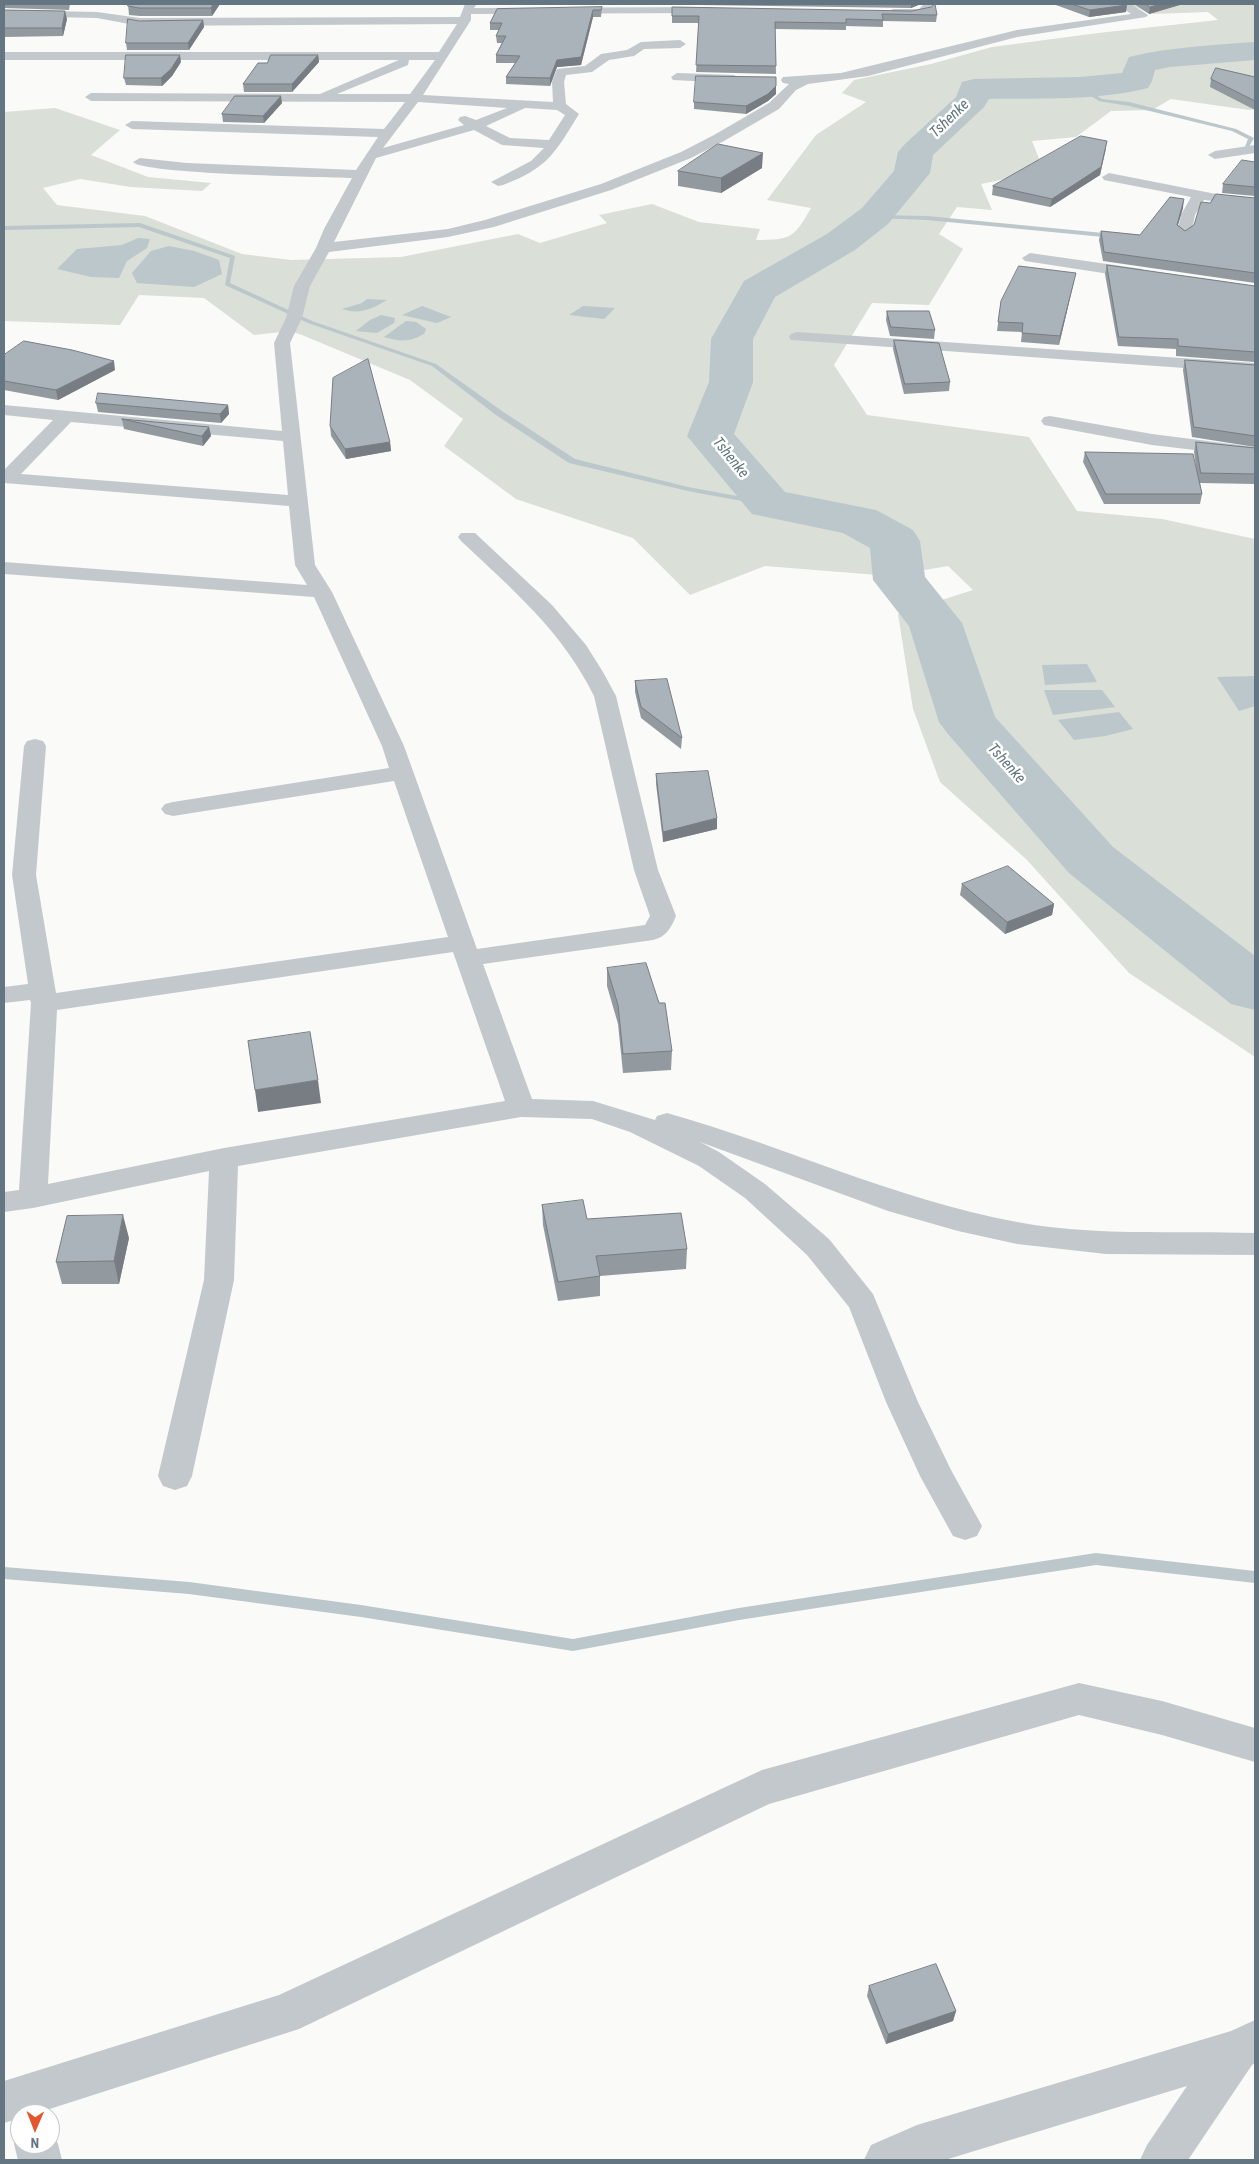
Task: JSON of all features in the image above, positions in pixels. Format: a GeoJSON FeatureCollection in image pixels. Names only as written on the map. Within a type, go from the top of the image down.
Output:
{"type":"FeatureCollection","features":[{"type":"Feature","properties":{"kind":"street"},"geometry":{"type":"LineString","coordinates":[[882,12],[922,12],[931,4]]}},
{"type":"Feature","properties":{"kind":"street"},"geometry":{"type":"LineString","coordinates":[[772,79],[795,82],[867,72],[1002,36],[1142,15],[1123,4]]}},
{"type":"Feature","properties":{"kind":"street"},"geometry":{"type":"LineString","coordinates":[[4,13],[97,14],[140,22],[467,12],[727,10]]}},
{"type":"Feature","properties":{"kind":"street"},"geometry":{"type":"LineString","coordinates":[[467,12],[430,77],[371,155],[331,229],[324,248],[302,286],[294,318],[282,343],[305,565],[322,592],[393,746],[521,1108]]}},
{"type":"Feature","properties":{"kind":"street"},"geometry":{"type":"LineString","coordinates":[[560,106],[558,82],[563,71],[588,69],[605,57],[630,53],[641,46],[679,61],[752,79]]}},
{"type":"Feature","properties":{"kind":"street"},"geometry":{"type":"LineString","coordinates":[[4,56],[417,56],[446,51]]}},
{"type":"Feature","properties":{"kind":"street"},"geometry":{"type":"LineString","coordinates":[[322,95],[417,56]]}},
{"type":"Feature","properties":{"kind":"street"},"geometry":{"type":"LineString","coordinates":[[412,80],[430,77]]}},
{"type":"Feature","properties":{"kind":"street"},"geometry":{"type":"LineString","coordinates":[[324,248],[456,231],[489,224],[606,187],[686,155],[719,138],[774,106],[795,82]]}},
{"type":"Feature","properties":{"kind":"street"},"geometry":{"type":"LineString","coordinates":[[322,95],[384,84]]}},
{"type":"Feature","properties":{"kind":"street"},"geometry":{"type":"LineString","coordinates":[[91,97],[273,97],[322,95],[414,98],[560,106],[572,114],[544,159],[532,168],[498,182]]}},
{"type":"Feature","properties":{"kind":"street"},"geometry":{"type":"LineString","coordinates":[[429,100],[507,142],[553,144]]}},
{"type":"Feature","properties":{"kind":"street"},"geometry":{"type":"LineString","coordinates":[[371,155],[426,142],[476,126],[522,105]]}},
{"type":"Feature","properties":{"kind":"street"},"geometry":{"type":"LineString","coordinates":[[132,125],[388,132]]}},
{"type":"Feature","properties":{"kind":"street"},"geometry":{"type":"LineString","coordinates":[[1215,155],[1255,149]]}},
{"type":"Feature","properties":{"kind":"street"},"geometry":{"type":"LineString","coordinates":[[140,162],[187,167],[361,174]]}},
{"type":"Feature","properties":{"kind":"street"},"geometry":{"type":"LineString","coordinates":[[1108,177],[1200,195],[1255,202]]}},
{"type":"Feature","properties":{"kind":"street"},"geometry":{"type":"LineString","coordinates":[[1184,234],[1188,214],[1200,195]]}},
{"type":"Feature","properties":{"kind":"street"},"geometry":{"type":"LineString","coordinates":[[1030,258],[1157,276]]}},
{"type":"Feature","properties":{"kind":"street"},"geometry":{"type":"LineString","coordinates":[[797,337],[1255,368]]}},
{"type":"Feature","properties":{"kind":"street"},"geometry":{"type":"LineString","coordinates":[[4,410],[293,437]]}},
{"type":"Feature","properties":{"kind":"street"},"geometry":{"type":"LineString","coordinates":[[5,478],[67,416]]}},
{"type":"Feature","properties":{"kind":"street"},"geometry":{"type":"LineString","coordinates":[[1050,421],[1123,435],[1255,452]]}},
{"type":"Feature","properties":{"kind":"street"},"geometry":{"type":"LineString","coordinates":[[5,478],[299,501]]}},
{"type":"Feature","properties":{"kind":"street"},"geometry":{"type":"LineString","coordinates":[[4,995],[43,996],[465,950],[653,932],[660,924],[663,916],[646,870],[605,696],[593,670],[570,636],[468,537]]}},
{"type":"Feature","properties":{"kind":"street"},"geometry":{"type":"LineString","coordinates":[[4,568],[322,592]]}},
{"type":"Feature","properties":{"kind":"street"},"geometry":{"type":"LineString","coordinates":[[33,1198],[43,996],[24,875],[35,746]]}},
{"type":"Feature","properties":{"kind":"street"},"geometry":{"type":"LineString","coordinates":[[173,809],[402,773]]}},
{"type":"Feature","properties":{"kind":"street"},"geometry":{"type":"LineString","coordinates":[[4,1202],[33,1198],[224,1158],[521,1108],[593,1110],[637,1116],[670,1124],[735,1144],[862,1191],[963,1221],[1019,1234],[1062,1240],[1114,1243],[1255,1244]]}},
{"type":"Feature","properties":{"kind":"street"},"geometry":{"type":"LineString","coordinates":[[593,1110],[640,1125],[709,1159],[755,1190],[818,1247],[862,1302],[902,1402],[937,1476],[965,1526]]}},
{"type":"Feature","properties":{"kind":"street"},"geometry":{"type":"LineString","coordinates":[[175,1476],[219,1280],[224,1158]]}},
{"type":"Feature","properties":{"kind":"street"},"geometry":{"type":"LineString","coordinates":[[19,2104],[284,2014],[762,1788],[1079,1699],[1162,1718],[1255,1745]]}},
{"type":"Feature","properties":{"kind":"street"},"geometry":{"type":"LineString","coordinates":[[886,2160],[917,2147],[1246,2045]]}},
{"type":"Feature","properties":{"kind":"street"},"geometry":{"type":"LineString","coordinates":[[1162,2160],[1246,2045]]}},
{"type":"Feature","properties":{"kind":"shaded area"},"geometry":{"type":"Polygon","coordinates":[[[1128,4],[1255,4],[1255,109],[1249,110],[1171,99],[1152,110],[1111,111],[1076,137],[1032,141],[1044,171],[981,184],[992,210],[957,207],[939,234],[963,249],[929,305],[872,303],[834,365],[867,415],[1029,437],[1077,511],[1162,519],[1255,539],[1255,1057],[1129,973],[1027,860],[940,782],[913,709],[898,614],[973,590],[948,566],[890,576],[765,566],[690,595],[633,538],[516,499],[444,446],[463,419],[410,380],[302,335],[290,331],[254,335],[204,298],[139,295],[120,325],[4,321],[4,112],[55,108],[120,130],[91,155],[148,177],[211,183],[202,191],[131,187],[80,179],[43,188],[57,205],[145,216],[242,254],[291,260],[401,257],[518,234],[540,243],[607,223],[599,215],[652,204],[699,222],[760,229],[756,240],[777,239],[784,238],[795,231],[811,208],[767,200],[816,135],[866,102],[842,93],[854,80],[931,64],[992,47],[1218,20],[1208,12],[1153,14],[1128,4]]]}},
{"type":"Feature","properties":{"kind":"shaded area"},"geometry":{"type":"Polygon","coordinates":[[[138,238],[150,239],[147,248],[127,261],[119,278],[91,277],[57,269],[77,249],[122,245],[138,238]]]}},
{"type":"Feature","properties":{"kind":"shaded area"},"geometry":{"type":"Polygon","coordinates":[[[169,246],[194,251],[219,260],[222,274],[194,287],[137,283],[132,273],[151,251],[169,246]]]}},
{"type":"Feature","properties":{"kind":"shaded area"},"geometry":{"type":"Polygon","coordinates":[[[367,299],[387,300],[360,311],[342,309],[362,303],[367,299]]]}},
{"type":"Feature","properties":{"kind":"shaded area"},"geometry":{"type":"Polygon","coordinates":[[[422,306],[451,317],[437,323],[402,315],[422,306]]]}},
{"type":"Feature","properties":{"kind":"shaded area"},"geometry":{"type":"Polygon","coordinates":[[[583,306],[615,308],[604,319],[569,315],[583,306]]]}},
{"type":"Feature","properties":{"kind":"shaded area"},"geometry":{"type":"Polygon","coordinates":[[[381,315],[395,318],[394,323],[377,333],[356,331],[370,320],[381,315]]]}},
{"type":"Feature","properties":{"kind":"shaded area"},"geometry":{"type":"Polygon","coordinates":[[[406,321],[416,322],[426,329],[424,334],[414,339],[405,340],[384,337],[406,321]]]}},
{"type":"Feature","properties":{"kind":"shaded area"},"geometry":{"type":"Polygon","coordinates":[[[1087,664],[1097,682],[1045,685],[1042,665],[1087,664]]]}},
{"type":"Feature","properties":{"kind":"shaded area"},"geometry":{"type":"Polygon","coordinates":[[[1255,676],[1255,706],[1239,711],[1217,677],[1255,676]]]}},
{"type":"Feature","properties":{"kind":"shaded area"},"geometry":{"type":"Polygon","coordinates":[[[1044,690],[1102,690],[1115,707],[1053,715],[1044,690]]]}},
{"type":"Feature","properties":{"kind":"shaded area"},"geometry":{"type":"Polygon","coordinates":[[[1119,712],[1133,729],[1105,736],[1074,740],[1058,720],[1119,712]]]}},
{"type":"Feature","properties":{"kind":"building"},"geometry":{"type":"Polygon","coordinates":[[[128,4],[213,4],[211,8],[139,8],[128,6],[128,4]]]}},
{"type":"Feature","properties":{"kind":"building"},"geometry":{"type":"Polygon","coordinates":[[[935,4],[937,15],[882,14],[883,20],[846,19],[846,23],[775,22],[776,66],[696,65],[699,16],[672,16],[672,7],[912,11],[931,7],[935,4]]]}},
{"type":"Feature","properties":{"kind":"building"},"geometry":{"type":"Polygon","coordinates":[[[1072,4],[1125,4],[1127,5],[1090,10],[1072,4]]]}},
{"type":"Feature","properties":{"kind":"building"},"geometry":{"type":"Polygon","coordinates":[[[1146,4],[1161,4],[1150,7],[1146,4]]]}},
{"type":"Feature","properties":{"kind":"building"},"geometry":{"type":"Polygon","coordinates":[[[602,7],[601,10],[593,10],[581,57],[557,60],[550,78],[506,77],[520,56],[496,55],[506,36],[496,36],[502,23],[490,23],[497,9],[602,7]]]}},
{"type":"Feature","properties":{"kind":"building"},"geometry":{"type":"Polygon","coordinates":[[[4,10],[65,11],[62,28],[4,28],[4,10]]]}},
{"type":"Feature","properties":{"kind":"building"},"geometry":{"type":"Polygon","coordinates":[[[128,19],[139,21],[203,20],[188,43],[126,43],[128,19]]]}},
{"type":"Feature","properties":{"kind":"building"},"geometry":{"type":"Polygon","coordinates":[[[126,55],[180,55],[171,69],[161,78],[124,78],[126,55]]]}},
{"type":"Feature","properties":{"kind":"building"},"geometry":{"type":"Polygon","coordinates":[[[271,55],[318,55],[292,84],[243,84],[258,63],[267,63],[271,55]]]}},
{"type":"Feature","properties":{"kind":"building"},"geometry":{"type":"Polygon","coordinates":[[[1216,68],[1255,77],[1255,101],[1211,79],[1216,68]]]}},
{"type":"Feature","properties":{"kind":"building"},"geometry":{"type":"Polygon","coordinates":[[[696,76],[776,77],[776,86],[768,94],[746,106],[694,102],[696,76]]]}},
{"type":"Feature","properties":{"kind":"building"},"geometry":{"type":"Polygon","coordinates":[[[235,96],[281,96],[263,116],[222,114],[235,96]]]}},
{"type":"Feature","properties":{"kind":"building"},"geometry":{"type":"Polygon","coordinates":[[[1081,136],[1107,141],[1101,167],[1052,199],[993,186],[1081,136]]]}},
{"type":"Feature","properties":{"kind":"building"},"geometry":{"type":"Polygon","coordinates":[[[718,144],[763,153],[721,178],[678,171],[718,144]]]}},
{"type":"Feature","properties":{"kind":"building"},"geometry":{"type":"Polygon","coordinates":[[[1242,160],[1255,162],[1255,187],[1223,184],[1242,160]]]}},
{"type":"Feature","properties":{"kind":"building"},"geometry":{"type":"Polygon","coordinates":[[[1216,194],[1255,198],[1255,273],[1104,252],[1101,231],[1140,235],[1170,197],[1184,199],[1177,225],[1185,231],[1194,225],[1201,202],[1210,203],[1216,194]]]}},
{"type":"Feature","properties":{"kind":"building"},"geometry":{"type":"Polygon","coordinates":[[[1107,265],[1255,286],[1255,352],[1178,346],[1178,339],[1119,337],[1107,265]]]}},
{"type":"Feature","properties":{"kind":"building"},"geometry":{"type":"Polygon","coordinates":[[[1019,266],[1076,273],[1060,336],[1022,333],[1023,323],[998,322],[1001,301],[1019,266]]]}},
{"type":"Feature","properties":{"kind":"building"},"geometry":{"type":"Polygon","coordinates":[[[887,311],[929,311],[935,330],[891,327],[887,311]]]}},
{"type":"Feature","properties":{"kind":"building"},"geometry":{"type":"Polygon","coordinates":[[[894,340],[939,343],[950,382],[905,384],[894,340]]]}},
{"type":"Feature","properties":{"kind":"building"},"geometry":{"type":"Polygon","coordinates":[[[24,341],[72,350],[114,361],[56,390],[4,381],[4,355],[24,341]]]}},
{"type":"Feature","properties":{"kind":"building"},"geometry":{"type":"Polygon","coordinates":[[[368,359],[390,442],[345,449],[330,426],[333,378],[368,359]]]}},
{"type":"Feature","properties":{"kind":"building"},"geometry":{"type":"Polygon","coordinates":[[[1185,360],[1255,365],[1255,436],[1194,427],[1185,360]]]}},
{"type":"Feature","properties":{"kind":"building"},"geometry":{"type":"Polygon","coordinates":[[[98,393],[228,405],[220,414],[96,403],[98,393]]]}},
{"type":"Feature","properties":{"kind":"building"},"geometry":{"type":"Polygon","coordinates":[[[122,419],[209,427],[202,436],[122,419]]]}},
{"type":"Feature","properties":{"kind":"building"},"geometry":{"type":"Polygon","coordinates":[[[1196,442],[1255,448],[1255,474],[1201,473],[1196,442]]]}},
{"type":"Feature","properties":{"kind":"building"},"geometry":{"type":"Polygon","coordinates":[[[1085,452],[1193,454],[1202,494],[1106,494],[1085,452]]]}},
{"type":"Feature","properties":{"kind":"building"},"geometry":{"type":"Polygon","coordinates":[[[667,679],[682,738],[641,707],[635,681],[667,679]]]}},
{"type":"Feature","properties":{"kind":"building"},"geometry":{"type":"Polygon","coordinates":[[[708,771],[717,818],[663,832],[656,774],[708,771]]]}},
{"type":"Feature","properties":{"kind":"building"},"geometry":{"type":"Polygon","coordinates":[[[1008,866],[1054,904],[1007,922],[962,884],[1008,866]]]}},
{"type":"Feature","properties":{"kind":"building"},"geometry":{"type":"Polygon","coordinates":[[[646,963],[659,1003],[665,1003],[672,1051],[623,1054],[618,1005],[607,968],[646,963]]]}},
{"type":"Feature","properties":{"kind":"building"},"geometry":{"type":"Polygon","coordinates":[[[310,1032],[318,1080],[255,1090],[248,1041],[310,1032]]]}},
{"type":"Feature","properties":{"kind":"building"},"geometry":{"type":"Polygon","coordinates":[[[583,1200],[587,1219],[681,1213],[687,1249],[596,1256],[600,1276],[558,1282],[542,1205],[583,1200]]]}},
{"type":"Feature","properties":{"kind":"building"},"geometry":{"type":"Polygon","coordinates":[[[123,1215],[114,1261],[56,1262],[67,1216],[123,1215]]]}},
{"type":"Feature","properties":{"kind":"building"},"geometry":{"type":"Polygon","coordinates":[[[936,1964],[956,2011],[888,2034],[869,1986],[936,1964]]]}},
{"type":"Feature","properties":{"kind":"waterway","name":"Tshenke"},"geometry":{"type":"LineString","coordinates":[[1255,51],[1170,57],[1140,64],[1136,81],[1080,87],[974,89],[972,100],[916,152],[912,173],[875,216],[841,242],[758,290],[732,339],[731,382],[710,436],[769,504],[858,521],[895,541],[899,580],[935,623],[968,722],[1091,860],[1255,989]]}},
{"type":"Feature","properties":{"kind":"waterway"},"geometry":{"type":"LineString","coordinates":[[1080,87],[1101,100],[1129,104],[1234,130],[1251,138],[1247,146]]}},
{"type":"Feature","properties":{"kind":"waterway"},"geometry":{"type":"LineString","coordinates":[[875,216],[927,218],[1114,236]]}},
{"type":"Feature","properties":{"kind":"waterway"},"geometry":{"type":"LineString","coordinates":[[4,228],[140,225],[233,257],[227,284],[310,322],[434,365],[499,413],[572,461],[688,489],[769,504]]}},
{"type":"Feature","properties":{"kind":"waterway"},"geometry":{"type":"LineString","coordinates":[[4,1573],[189,1588],[361,1611],[573,1645],[739,1614],[1096,1559],[1255,1577]]}}]}
